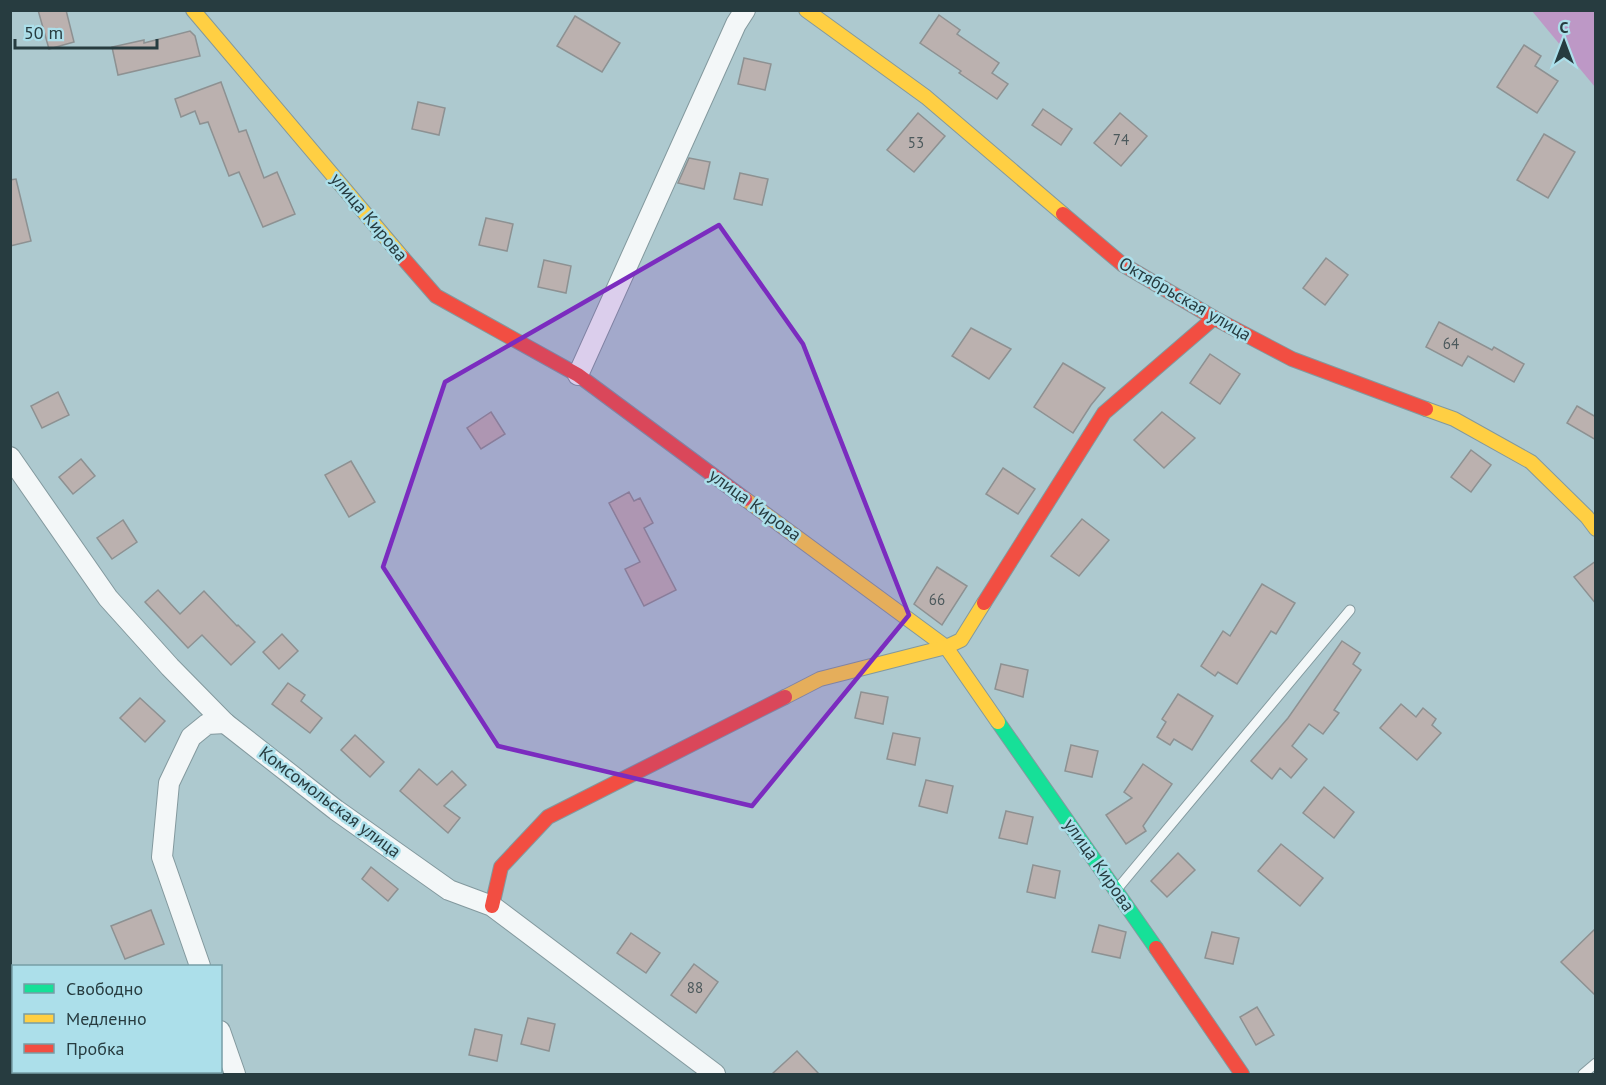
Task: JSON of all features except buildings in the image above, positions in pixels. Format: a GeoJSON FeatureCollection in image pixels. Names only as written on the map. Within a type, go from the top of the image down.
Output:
{"type":"FeatureCollection","features":[{"type":"Feature","properties":{"kind":"street","name":"улица Кирова"},"geometry":{"type":"LineString","coordinates":[[192,10],[436,296],[578,375],[946,646],[1242,1074]]}},
{"type":"Feature","properties":{"kind":"street"},"geometry":{"type":"LineString","coordinates":[[578,375],[736,24],[745,10]]}},
{"type":"Feature","properties":{"kind":"street","name":"Октябрьская улица"},"geometry":{"type":"LineString","coordinates":[[806,10],[926,98],[1122,264],[1214,318],[1292,359],[1454,419],[1532,462],[1596,529]]}},
{"type":"Feature","properties":{"kind":"street"},"geometry":{"type":"LineString","coordinates":[[492,906],[501,867],[548,817],[820,679],[961,640],[1104,413],[1214,318]]}},
{"type":"Feature","properties":{"kind":"street","name":"Комсомольская улица"},"geometry":{"type":"LineString","coordinates":[[10,457],[108,598],[170,667],[225,723],[336,810],[449,890],[492,906],[715,1074]]}},
{"type":"Feature","properties":{"kind":"street"},"geometry":{"type":"LineString","coordinates":[[200,965],[162,857],[169,783],[191,737],[207,724],[225,723]]}},
{"type":"Feature","properties":{"kind":"street"},"geometry":{"type":"LineString","coordinates":[[222,1037],[234,1074]]}},
{"type":"Feature","properties":{"kind":"lane"},"geometry":{"type":"LineString","coordinates":[[1116,890],[1350,610]]}},
{"type":"Feature","properties":{"kind":"lane"},"geometry":{"type":"LineString","coordinates":[[1583,1074],[1596,1063]]}},
{"type":"Feature","properties":{"kind":"highlighted area"},"geometry":{"type":"Polygon","coordinates":[[[719,225],[803,344],[909,615],[752,806],[498,746],[383,567],[445,382],[719,225]]]}},
{"type":"Feature","properties":{"kind":"shaded area"},"geometry":{"type":"Polygon","coordinates":[[[1532,11],[1595,11],[1595,87],[1532,11]]]}},
{"type":"Feature","properties":{"kind":"traffic: fast"},"geometry":{"type":"LineString","coordinates":[[998,722],[1156,948]]}},
{"type":"Feature","properties":{"kind":"traffic: slow"},"geometry":{"type":"LineString","coordinates":[[193,10],[402,257]]}},
{"type":"Feature","properties":{"kind":"traffic: slow"},"geometry":{"type":"LineString","coordinates":[[806,10],[926,97],[1063,214]]}},
{"type":"Feature","properties":{"kind":"traffic: slow"},"geometry":{"type":"LineString","coordinates":[[1426,409],[1454,419],[1531,462],[1587,517],[1596,529]]}},
{"type":"Feature","properties":{"kind":"traffic: slow"},"geometry":{"type":"LineString","coordinates":[[745,499],[946,647],[998,722]]}},
{"type":"Feature","properties":{"kind":"traffic: slow"},"geometry":{"type":"LineString","coordinates":[[785,697],[820,679],[946,647],[961,640],[984,603]]}},
{"type":"Feature","properties":{"kind":"traffic: jam"},"geometry":{"type":"LineString","coordinates":[[1063,214],[1122,264],[1214,318],[1292,359],[1426,409]]}},
{"type":"Feature","properties":{"kind":"traffic: jam"},"geometry":{"type":"LineString","coordinates":[[402,257],[436,296],[578,375],[745,499]]}},
{"type":"Feature","properties":{"kind":"traffic: jam"},"geometry":{"type":"LineString","coordinates":[[984,603],[1104,413],[1214,318]]}},
{"type":"Feature","properties":{"kind":"traffic: jam"},"geometry":{"type":"LineString","coordinates":[[492,906],[501,867],[548,817],[785,697]]}},
{"type":"Feature","properties":{"kind":"traffic: jam"},"geometry":{"type":"LineString","coordinates":[[1156,948],[1242,1074]]}}]}
